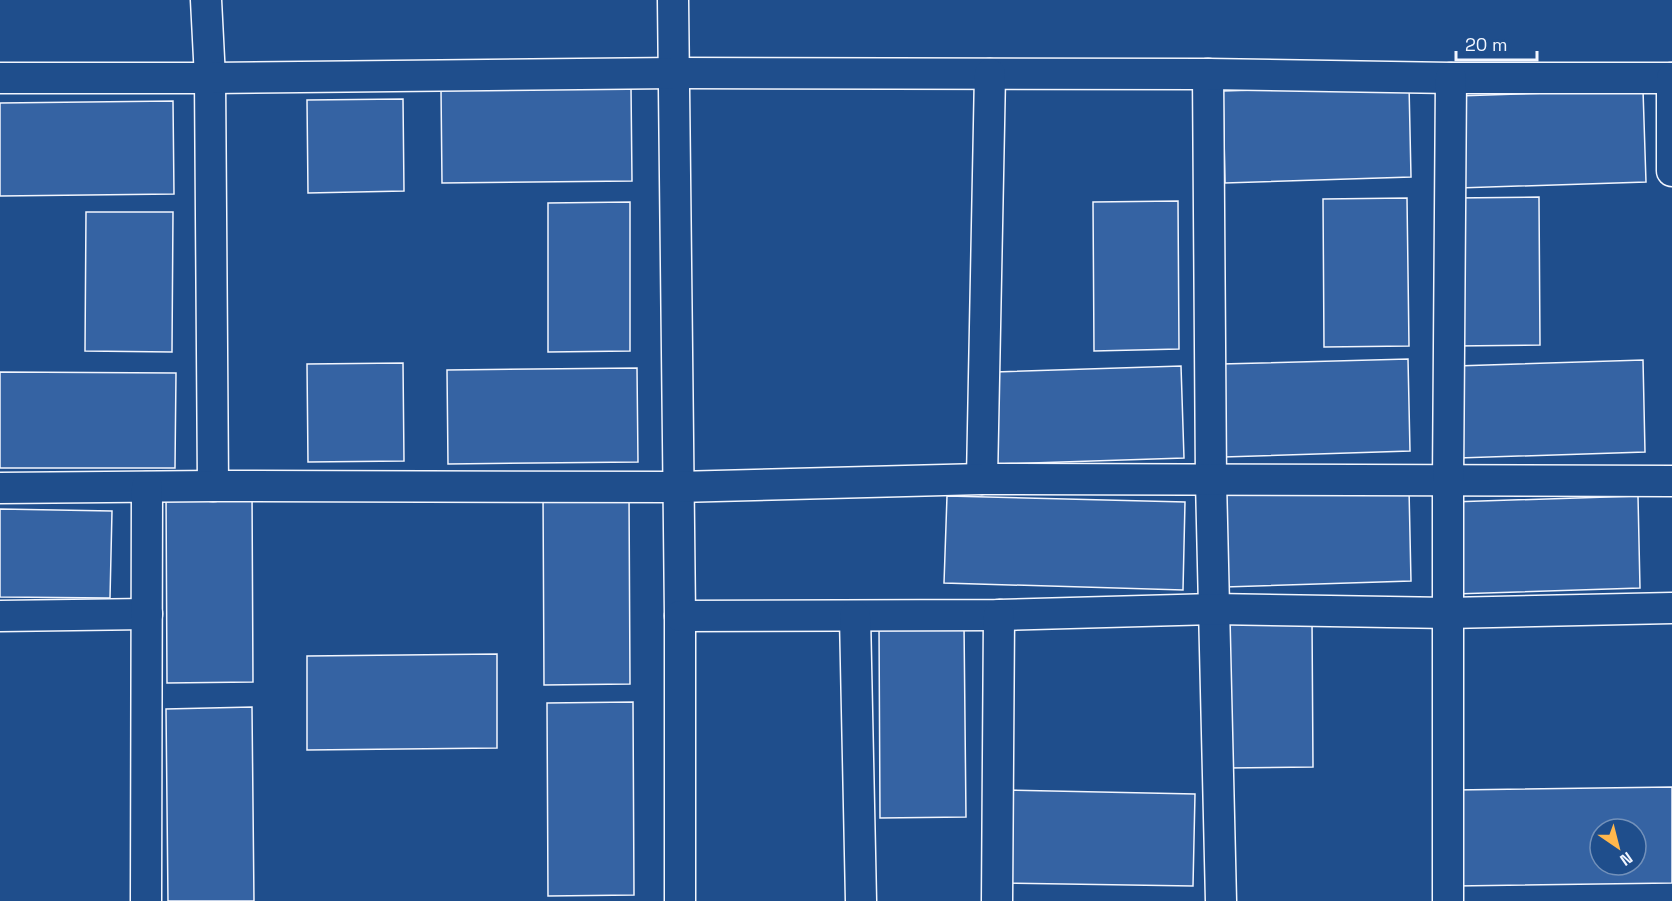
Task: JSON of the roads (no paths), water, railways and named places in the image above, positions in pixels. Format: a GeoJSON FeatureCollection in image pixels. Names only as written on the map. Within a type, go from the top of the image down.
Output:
{"type":"FeatureCollection","features":[{"type":"Feature","properties":{"kind":"street"},"geometry":{"type":"LineString","coordinates":[[206,0],[210,78],[213,486]]}},
{"type":"Feature","properties":{"kind":"street"},"geometry":{"type":"LineString","coordinates":[[673,0],[680,616],[680,901]]}},
{"type":"Feature","properties":{"kind":"street"},"geometry":{"type":"LineString","coordinates":[[0,78],[675,73],[1672,78],[1672,171]]}},
{"type":"Feature","properties":{"kind":"street"},"geometry":{"type":"LineString","coordinates":[[982,479],[990,74]]}},
{"type":"Feature","properties":{"kind":"street"},"geometry":{"type":"LineString","coordinates":[[1208,74],[1211,481],[1221,901]]}},
{"type":"Feature","properties":{"kind":"street"},"geometry":{"type":"LineString","coordinates":[[1448,901],[1451,78]]}},
{"type":"Feature","properties":{"kind":"street"},"geometry":{"type":"LineString","coordinates":[[0,488],[677,487],[982,479],[1672,481]]}},
{"type":"Feature","properties":{"kind":"street"},"geometry":{"type":"LineString","coordinates":[[146,901],[147,487]]}},
{"type":"Feature","properties":{"kind":"street"},"geometry":{"type":"LineString","coordinates":[[680,616],[999,615],[1214,609],[1448,613],[1672,608]]}},
{"type":"Feature","properties":{"kind":"street"},"geometry":{"type":"LineString","coordinates":[[0,616],[147,614]]}},
{"type":"Feature","properties":{"kind":"street"},"geometry":{"type":"LineString","coordinates":[[997,901],[999,615]]}},
{"type":"Feature","properties":{"kind":"street"},"geometry":{"type":"LineString","coordinates":[[855,616],[861,901]]}}]}
